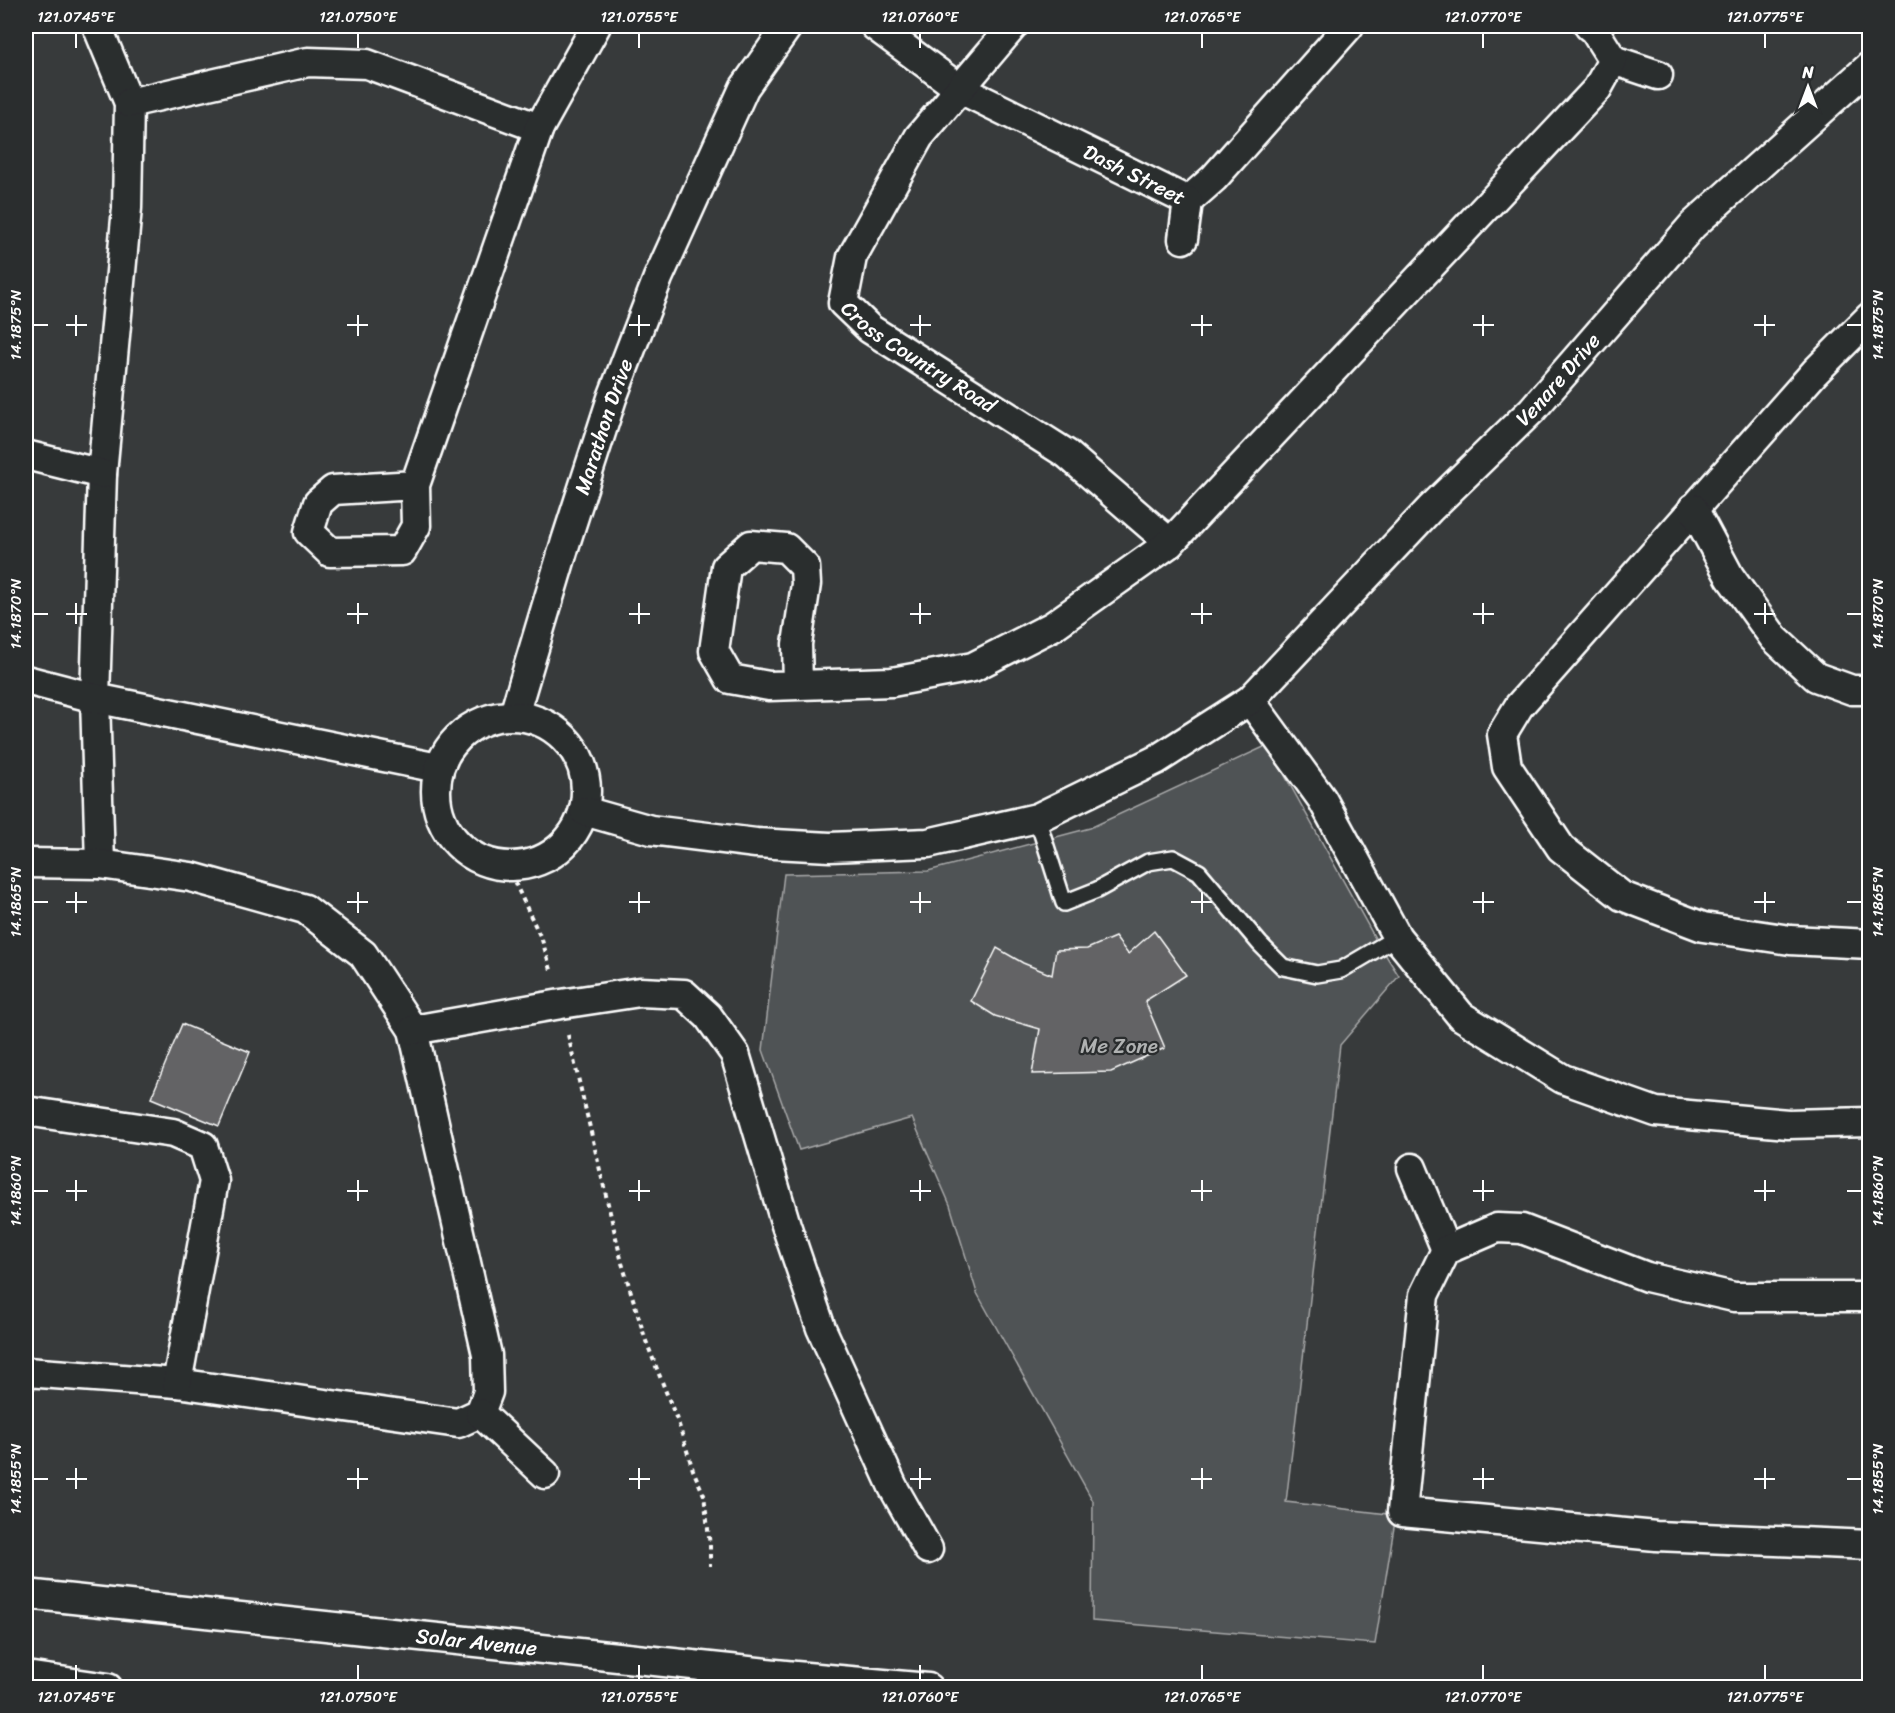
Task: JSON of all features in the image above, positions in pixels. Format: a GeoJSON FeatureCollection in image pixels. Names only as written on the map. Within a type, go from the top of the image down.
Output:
{"type":"FeatureCollection","features":[{"type":"Feature","properties":{"kind":"street"},"geometry":{"type":"LineString","coordinates":[[97,26],[129,103],[127,208],[102,474],[96,698],[100,864]]}},
{"type":"Feature","properties":{"kind":"street"},"geometry":{"type":"LineString","coordinates":[[415,485],[539,128],[596,26]]}},
{"type":"Feature","properties":{"kind":"street","name":"Marathon Drive"},"geometry":{"type":"LineString","coordinates":[[514,715],[612,398],[658,278],[744,88],[788,26]]}},
{"type":"Feature","properties":{"kind":"street","name":"Dash Street"},"geometry":{"type":"LineString","coordinates":[[876,26],[960,89],[1188,201],[1214,178],[1349,26]]}},
{"type":"Feature","properties":{"kind":"street","name":"Cross Country Road"},"geometry":{"type":"LineString","coordinates":[[1013,26],[919,137],[852,257],[843,303],[870,329],[1067,454],[1170,543]]}},
{"type":"Feature","properties":{"kind":"street"},"geometry":{"type":"LineString","coordinates":[[1589,26],[1613,60],[1658,75]]}},
{"type":"Feature","properties":{"kind":"street"},"geometry":{"type":"LineString","coordinates":[[798,684],[797,644],[806,584],[805,567],[786,548],[751,545],[726,567],[714,651],[730,679],[769,687],[798,684],[892,682],[973,667],[1053,626],[1170,543],[1597,90],[1613,60]]}},
{"type":"Feature","properties":{"kind":"street"},"geometry":{"type":"LineString","coordinates":[[129,103],[308,62],[367,64],[539,128]]}},
{"type":"Feature","properties":{"kind":"street","name":"Venare Drive"},"geometry":{"type":"LineString","coordinates":[[584,811],[651,830],[756,843],[830,847],[928,843],[1037,818],[1156,760],[1250,700],[1430,509],[1532,410],[1693,225],[1869,66]]}},
{"type":"Feature","properties":{"kind":"street"},"geometry":{"type":"LineString","coordinates":[[1183,239],[1188,201]]}},
{"type":"Feature","properties":{"kind":"street"},"geometry":{"type":"LineString","coordinates":[[1869,317],[1815,372],[1519,705],[1502,734],[1508,767],[1561,848],[1622,896],[1703,927],[1790,940],[1869,944]]}},
{"type":"Feature","properties":{"kind":"street"},"geometry":{"type":"LineString","coordinates":[[26,455],[102,474]]}},
{"type":"Feature","properties":{"kind":"street"},"geometry":{"type":"LineString","coordinates":[[1693,508],[1730,578],[1774,638],[1816,677],[1852,690],[1869,690]]}},
{"type":"Feature","properties":{"kind":"street"},"geometry":{"type":"LineString","coordinates":[[26,680],[96,698],[438,768]]}},
{"type":"Feature","properties":{"kind":"street"},"geometry":{"type":"LineString","coordinates":[[1250,700],[1322,799],[1397,937],[1461,1016],[1563,1079],[1656,1112],[1788,1124],[1869,1122]]}},
{"type":"Feature","properties":{"kind":"street"},"geometry":{"type":"LineString","coordinates":[[514,715],[537,719],[557,730],[573,746],[583,767],[587,789],[584,811],[573,834],[555,852],[532,863],[507,866],[484,862],[464,851],[448,834],[438,813],[434,791],[438,768],[449,746],[467,729],[489,718],[514,715]]}},
{"type":"Feature","properties":{"kind":"street"},"geometry":{"type":"LineString","coordinates":[[26,863],[100,864],[191,877],[305,909],[363,954],[413,1030],[487,1355],[488,1392],[480,1413],[458,1423],[177,1383],[26,1372]]}},
{"type":"Feature","properties":{"kind":"street"},"geometry":{"type":"LineString","coordinates":[[413,1030],[640,992],[684,994],[708,1016],[735,1054],[786,1225],[821,1328],[894,1487],[928,1549]]}},
{"type":"Feature","properties":{"kind":"street"},"geometry":{"type":"LineString","coordinates":[[26,1111],[173,1134],[203,1146],[214,1181],[177,1383]]}},
{"type":"Feature","properties":{"kind":"street"},"geometry":{"type":"LineString","coordinates":[[1412,1168],[1446,1250]]}},
{"type":"Feature","properties":{"kind":"street"},"geometry":{"type":"LineString","coordinates":[[1869,1297],[1734,1297],[1647,1277],[1522,1229],[1497,1227],[1446,1250],[1424,1295],[1402,1512],[1656,1536],[1869,1545]]}},
{"type":"Feature","properties":{"kind":"street"},"geometry":{"type":"LineString","coordinates":[[480,1413],[545,1474]]}},
{"type":"Feature","properties":{"kind":"street","name":"Solar Avenue"},"geometry":{"type":"LineString","coordinates":[[26,1594],[928,1688]]}},
{"type":"Feature","properties":{"kind":"street"},"geometry":{"type":"LineString","coordinates":[[26,1676],[108,1688]]}},
{"type":"Feature","properties":{"kind":"lane"},"geometry":{"type":"LineString","coordinates":[[1037,818],[1064,903],[1097,890],[1148,862],[1173,858],[1199,872],[1260,944],[1283,967],[1317,974],[1341,970],[1397,937]]}},
{"type":"Feature","properties":{"kind":"path"},"geometry":{"type":"LineString","coordinates":[[507,866],[542,940],[561,1004],[622,1263],[646,1341],[704,1495],[710,1566]]}},
{"type":"Feature","properties":{"kind":"green space","name":"Me Zone"},"geometry":{"type":"Polygon","coordinates":[[[1268,745],[1375,938],[1399,976],[1340,1045],[1286,1502],[1396,1515],[1375,1644],[1092,1621],[1093,1501],[977,1293],[950,1205],[912,1118],[799,1150],[763,1050],[784,874],[928,871],[1090,828],[1268,745]]]}},
{"type":"Feature","properties":{"kind":"building"},"geometry":{"type":"Polygon","coordinates":[[[1154,931],[1186,975],[1145,1001],[1165,1048],[1111,1072],[1032,1074],[1040,1029],[995,1016],[971,1001],[997,948],[1023,963],[1052,975],[1056,950],[1087,949],[1115,937],[1128,954],[1154,931]]]}},
{"type":"Feature","properties":{"kind":"building"},"geometry":{"type":"Polygon","coordinates":[[[182,1024],[250,1052],[219,1126],[151,1098],[182,1024]]]}}]}
